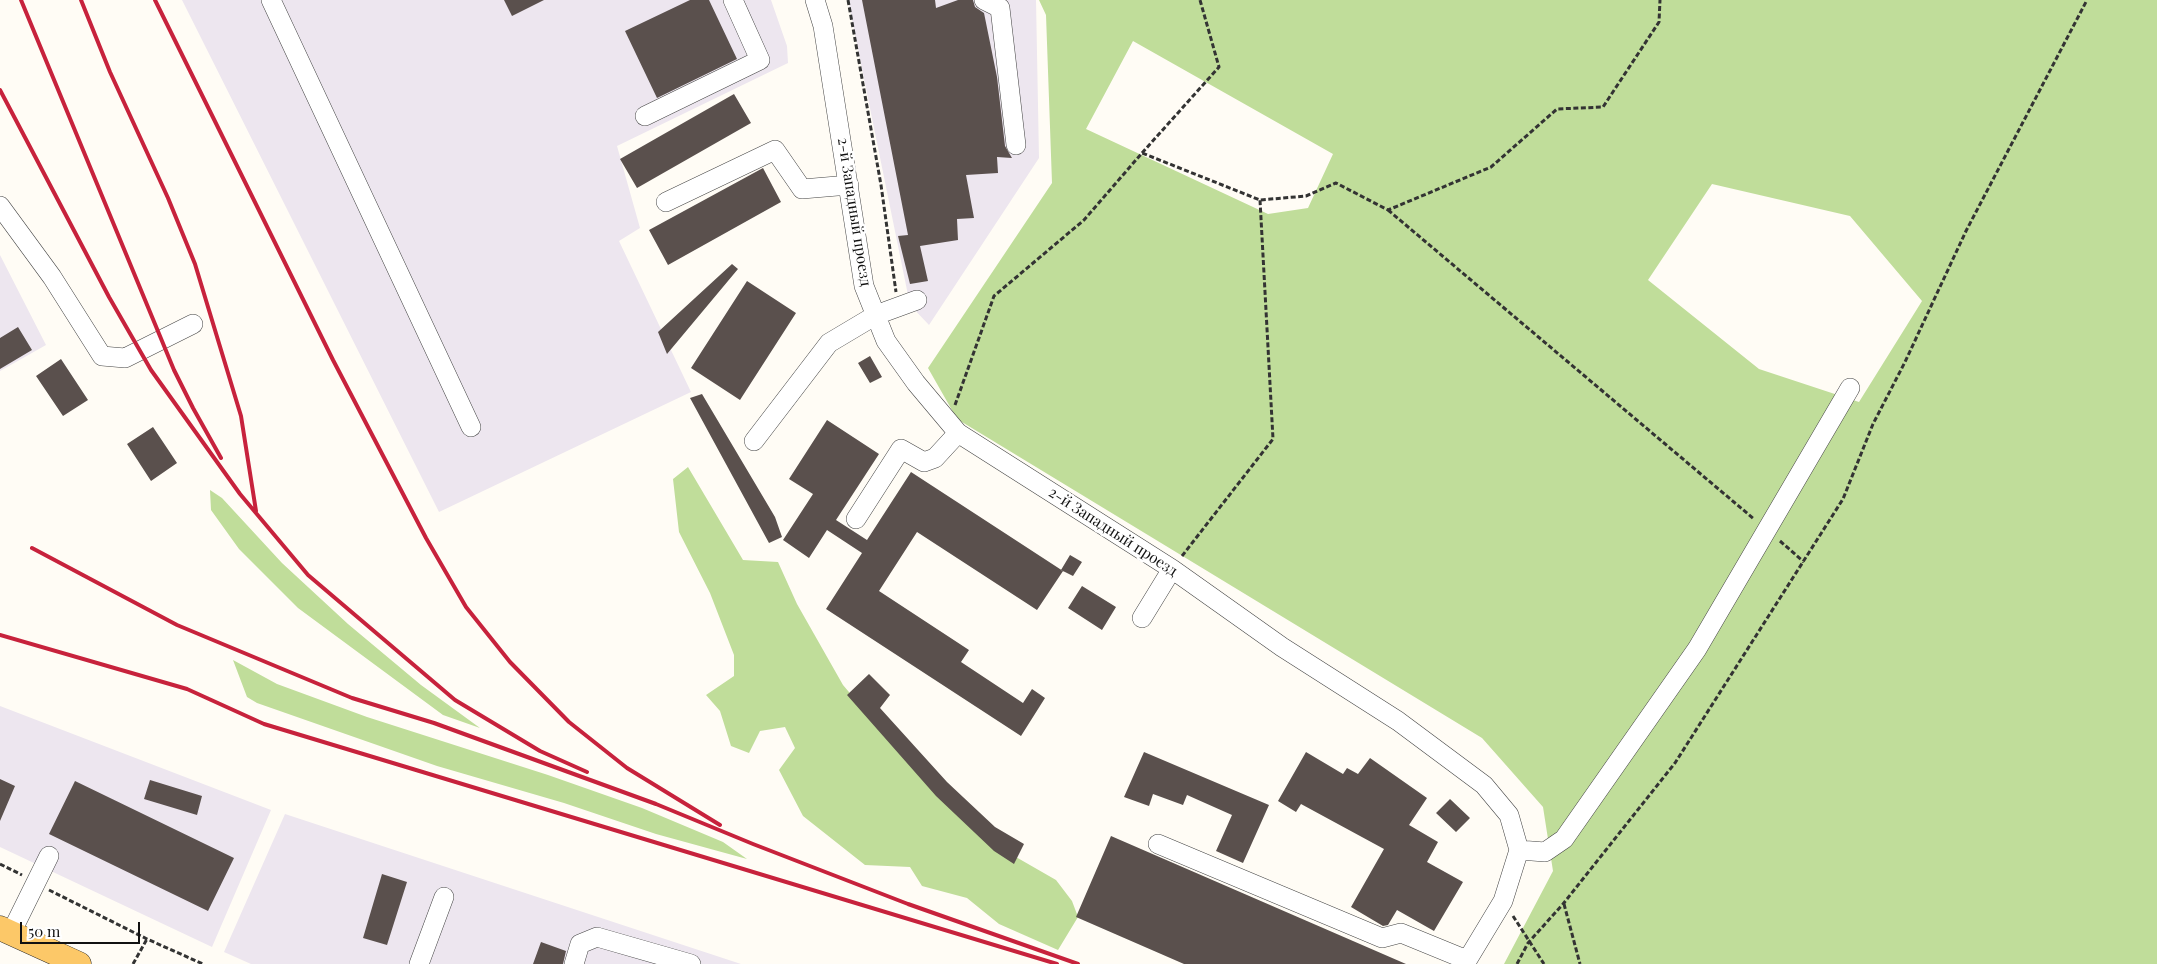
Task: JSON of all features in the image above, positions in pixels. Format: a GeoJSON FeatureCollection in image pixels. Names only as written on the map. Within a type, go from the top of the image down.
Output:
{"type":"FeatureCollection","features":[{"type":"Feature","properties":{"kind":"main road"},"geometry":{"type":"LineString","coordinates":[[6,931],[79,964]]}},
{"type":"Feature","properties":{"kind":"street"},"geometry":{"type":"LineString","coordinates":[[270,0],[471,427]]}},
{"type":"Feature","properties":{"kind":"street"},"geometry":{"type":"LineString","coordinates":[[645,116],[760,60],[733,0]]}},
{"type":"Feature","properties":{"kind":"street","name":"2-й Западный проезд"},"geometry":{"type":"LineString","coordinates":[[815,0],[823,26],[864,286],[891,348],[916,384],[953,427],[1172,569],[1282,647],[1398,721],[1484,785],[1509,815],[1519,850]]}},
{"type":"Feature","properties":{"kind":"street"},"geometry":{"type":"LineString","coordinates":[[984,0],[1000,8],[1016,145]]}},
{"type":"Feature","properties":{"kind":"street"},"geometry":{"type":"LineString","coordinates":[[666,202],[775,150],[802,189],[849,185]]}},
{"type":"Feature","properties":{"kind":"street"},"geometry":{"type":"LineString","coordinates":[[0,206],[52,277],[102,356],[126,358],[192,324]]}},
{"type":"Feature","properties":{"kind":"street"},"geometry":{"type":"LineString","coordinates":[[754,440],[829,343],[876,315],[917,300]]}},
{"type":"Feature","properties":{"kind":"street"},"geometry":{"type":"LineString","coordinates":[[1158,844],[1382,938],[1401,932],[1466,962],[1503,901],[1519,850],[1545,852],[1564,839],[1697,649],[1850,388]]}},
{"type":"Feature","properties":{"kind":"street"},"geometry":{"type":"LineString","coordinates":[[856,519],[901,448],[924,462],[935,458],[953,427]]}},
{"type":"Feature","properties":{"kind":"street"},"geometry":{"type":"LineString","coordinates":[[1142,618],[1172,569]]}},
{"type":"Feature","properties":{"kind":"street"},"geometry":{"type":"LineString","coordinates":[[6,931],[36,883],[49,856]]}},
{"type":"Feature","properties":{"kind":"street"},"geometry":{"type":"LineString","coordinates":[[419,964],[444,897]]}},
{"type":"Feature","properties":{"kind":"street"},"geometry":{"type":"LineString","coordinates":[[574,964],[580,944],[597,937],[691,964]]}},
{"type":"Feature","properties":{"kind":"path"},"geometry":{"type":"LineString","coordinates":[[848,0],[881,185],[898,307]]}},
{"type":"Feature","properties":{"kind":"path"},"geometry":{"type":"LineString","coordinates":[[953,427],[994,296],[1084,220],[1219,66],[1200,0]]}},
{"type":"Feature","properties":{"kind":"path"},"geometry":{"type":"LineString","coordinates":[[1388,210],[1491,167],[1557,109],[1603,107],[1659,22],[1660,0]]}},
{"type":"Feature","properties":{"kind":"path"},"geometry":{"type":"LineString","coordinates":[[1517,964],[1528,943],[1564,904],[1675,763],[1843,499],[1873,424],[1905,362],[1966,231],[2087,0]]}},
{"type":"Feature","properties":{"kind":"path"},"geometry":{"type":"LineString","coordinates":[[1142,153],[1260,200],[1306,196],[1336,182],[1388,210],[1804,562]]}},
{"type":"Feature","properties":{"kind":"path"},"geometry":{"type":"LineString","coordinates":[[1172,569],[1273,438],[1260,200]]}},
{"type":"Feature","properties":{"kind":"path"},"geometry":{"type":"LineString","coordinates":[[0,864],[147,940],[203,964]]}},
{"type":"Feature","properties":{"kind":"path"},"geometry":{"type":"LineString","coordinates":[[1503,901],[1528,943],[1544,964]]}},
{"type":"Feature","properties":{"kind":"path"},"geometry":{"type":"LineString","coordinates":[[1564,904],[1580,964]]}},
{"type":"Feature","properties":{"kind":"path"},"geometry":{"type":"LineString","coordinates":[[133,964],[147,940]]}},
{"type":"Feature","properties":{"kind":"shaded area"},"geometry":{"type":"Polygon","coordinates":[[[182,0],[771,0],[787,46],[788,63],[617,146],[640,228],[619,241],[691,392],[439,512],[182,0]]]}},
{"type":"Feature","properties":{"kind":"shaded area"},"geometry":{"type":"Polygon","coordinates":[[[848,0],[1036,0],[1039,158],[929,325],[910,305],[848,0]]]}},
{"type":"Feature","properties":{"kind":"shaded area"},"geometry":{"type":"Polygon","coordinates":[[[0,255],[46,345],[0,371],[0,255]]]}},
{"type":"Feature","properties":{"kind":"shaded area"},"geometry":{"type":"Polygon","coordinates":[[[0,706],[271,810],[212,947],[0,847],[0,706]]]}},
{"type":"Feature","properties":{"kind":"shaded area"},"geometry":{"type":"Polygon","coordinates":[[[285,814],[741,964],[251,964],[224,952],[285,814]]]}},
{"type":"Feature","properties":{"kind":"green space"},"geometry":{"type":"Polygon","coordinates":[[[1039,0],[2157,0],[2157,964],[1504,964],[1553,871],[1543,807],[1482,738],[957,419],[928,368],[1052,183],[1046,15],[1039,0]],[[1133,41],[1086,129],[1268,214],[1308,208],[1333,154],[1133,41]],[[1712,184],[1648,280],[1759,369],[1859,402],[1922,301],[1850,216],[1712,184]]]}},
{"type":"Feature","properties":{"kind":"green space"},"geometry":{"type":"Polygon","coordinates":[[[688,467],[743,560],[778,562],[797,604],[843,685],[877,725],[1002,849],[1056,880],[1072,901],[1078,917],[1058,950],[999,924],[967,898],[922,886],[910,867],[865,865],[803,816],[779,770],[795,748],[785,727],[760,731],[749,753],[731,746],[720,711],[706,695],[734,676],[734,655],[710,593],[679,532],[673,479],[688,467]]]}},
{"type":"Feature","properties":{"kind":"green space"},"geometry":{"type":"Polygon","coordinates":[[[210,490],[222,498],[282,563],[348,624],[421,685],[480,728],[443,715],[298,608],[239,549],[211,510],[210,490]]]}},
{"type":"Feature","properties":{"kind":"green space"},"geometry":{"type":"Polygon","coordinates":[[[233,660],[277,684],[367,717],[548,775],[642,808],[723,842],[747,859],[656,834],[564,803],[437,766],[257,703],[247,697],[233,660]]]}},
{"type":"Feature","properties":{"kind":"building"},"geometry":{"type":"Polygon","coordinates":[[[504,0],[544,0],[512,16],[504,0]]]}},
{"type":"Feature","properties":{"kind":"building"},"geometry":{"type":"Polygon","coordinates":[[[690,0],[709,0],[737,59],[657,98],[625,31],[690,0]]]}},
{"type":"Feature","properties":{"kind":"building"},"geometry":{"type":"Polygon","coordinates":[[[862,0],[935,0],[936,8],[958,0],[973,0],[975,7],[984,13],[997,77],[1005,146],[1012,158],[997,157],[998,173],[966,175],[974,218],[957,219],[958,240],[920,246],[928,281],[910,284],[898,236],[908,235],[862,0]]]}},
{"type":"Feature","properties":{"kind":"building"},"geometry":{"type":"Polygon","coordinates":[[[734,94],[751,123],[637,188],[620,159],[734,94]]]}},
{"type":"Feature","properties":{"kind":"building"},"geometry":{"type":"Polygon","coordinates":[[[763,168],[781,202],[668,265],[649,230],[763,168]]]}},
{"type":"Feature","properties":{"kind":"building"},"geometry":{"type":"Polygon","coordinates":[[[732,264],[738,269],[667,354],[658,332],[732,264]]]}},
{"type":"Feature","properties":{"kind":"building"},"geometry":{"type":"Polygon","coordinates":[[[747,281],[796,313],[740,400],[691,368],[747,281]]]}},
{"type":"Feature","properties":{"kind":"building"},"geometry":{"type":"Polygon","coordinates":[[[18,327],[32,350],[0,369],[0,338],[18,327]]]}},
{"type":"Feature","properties":{"kind":"building"},"geometry":{"type":"Polygon","coordinates":[[[870,356],[882,377],[870,383],[858,363],[870,356]]]}},
{"type":"Feature","properties":{"kind":"building"},"geometry":{"type":"Polygon","coordinates":[[[61,359],[88,400],[63,416],[36,376],[61,359]]]}},
{"type":"Feature","properties":{"kind":"building"},"geometry":{"type":"Polygon","coordinates":[[[702,394],[775,517],[782,537],[769,543],[690,398],[702,394]]]}},
{"type":"Feature","properties":{"kind":"building"},"geometry":{"type":"Polygon","coordinates":[[[827,420],[879,454],[836,520],[867,540],[911,472],[1063,571],[1037,610],[917,532],[879,591],[969,650],[961,662],[1023,703],[1032,689],[1045,698],[1021,736],[826,609],[862,553],[827,530],[809,558],[783,540],[813,494],[789,479],[827,420]]]}},
{"type":"Feature","properties":{"kind":"building"},"geometry":{"type":"Polygon","coordinates":[[[153,427],[177,463],[151,481],[127,444],[153,427]]]}},
{"type":"Feature","properties":{"kind":"building"},"geometry":{"type":"Polygon","coordinates":[[[1070,555],[1082,562],[1073,576],[1061,570],[1070,555]]]}},
{"type":"Feature","properties":{"kind":"building"},"geometry":{"type":"Polygon","coordinates":[[[1082,586],[1116,607],[1102,630],[1068,608],[1082,586]]]}},
{"type":"Feature","properties":{"kind":"building"},"geometry":{"type":"Polygon","coordinates":[[[869,674],[890,695],[880,708],[947,782],[995,827],[1024,844],[1014,864],[994,851],[936,796],[847,695],[869,674]]]}},
{"type":"Feature","properties":{"kind":"building"},"geometry":{"type":"Polygon","coordinates":[[[1144,752],[1269,805],[1243,863],[1216,851],[1232,815],[1187,795],[1183,805],[1153,794],[1149,806],[1124,797],[1144,752]]]}},
{"type":"Feature","properties":{"kind":"building"},"geometry":{"type":"Polygon","coordinates":[[[1306,752],[1343,774],[1347,768],[1358,774],[1370,758],[1427,798],[1409,825],[1438,842],[1427,862],[1463,882],[1434,931],[1397,910],[1388,925],[1383,926],[1351,907],[1384,849],[1301,804],[1296,812],[1278,801],[1306,752]]]}},
{"type":"Feature","properties":{"kind":"building"},"geometry":{"type":"Polygon","coordinates":[[[0,779],[15,786],[0,821],[0,779]]]}},
{"type":"Feature","properties":{"kind":"building"},"geometry":{"type":"Polygon","coordinates":[[[150,780],[202,796],[197,815],[144,799],[150,780]]]}},
{"type":"Feature","properties":{"kind":"building"},"geometry":{"type":"Polygon","coordinates":[[[75,781],[234,858],[208,911],[49,834],[75,781]]]}},
{"type":"Feature","properties":{"kind":"building"},"geometry":{"type":"Polygon","coordinates":[[[1450,799],[1470,818],[1456,832],[1436,813],[1450,799]]]}},
{"type":"Feature","properties":{"kind":"building"},"geometry":{"type":"Polygon","coordinates":[[[1111,836],[1406,964],[1184,964],[1076,917],[1111,836]]]}},
{"type":"Feature","properties":{"kind":"building"},"geometry":{"type":"Polygon","coordinates":[[[382,874],[407,882],[387,945],[363,938],[382,874]]]}},
{"type":"Feature","properties":{"kind":"building"},"geometry":{"type":"Polygon","coordinates":[[[541,942],[566,951],[563,964],[533,964],[541,942]]]}},
{"type":"Feature","properties":{"kind":"railway"},"geometry":{"type":"LineString","coordinates":[[21,0],[174,370],[221,458]]}},
{"type":"Feature","properties":{"kind":"railway"},"geometry":{"type":"LineString","coordinates":[[81,0],[110,72],[168,198],[195,264],[241,416],[256,511]]}},
{"type":"Feature","properties":{"kind":"railway"},"geometry":{"type":"LineString","coordinates":[[155,0],[333,360],[426,538],[466,607],[510,662],[569,722],[627,768],[720,825]]}},
{"type":"Feature","properties":{"kind":"railway"},"geometry":{"type":"LineString","coordinates":[[0,90],[109,297],[151,370],[240,494],[308,575],[455,700],[540,751],[587,772]]}},
{"type":"Feature","properties":{"kind":"railway"},"geometry":{"type":"LineString","coordinates":[[32,548],[177,625],[352,698],[434,723],[656,804],[908,904],[1078,964]]}},
{"type":"Feature","properties":{"kind":"railway"},"geometry":{"type":"LineString","coordinates":[[0,635],[187,689],[264,724],[1057,964]]}}]}
